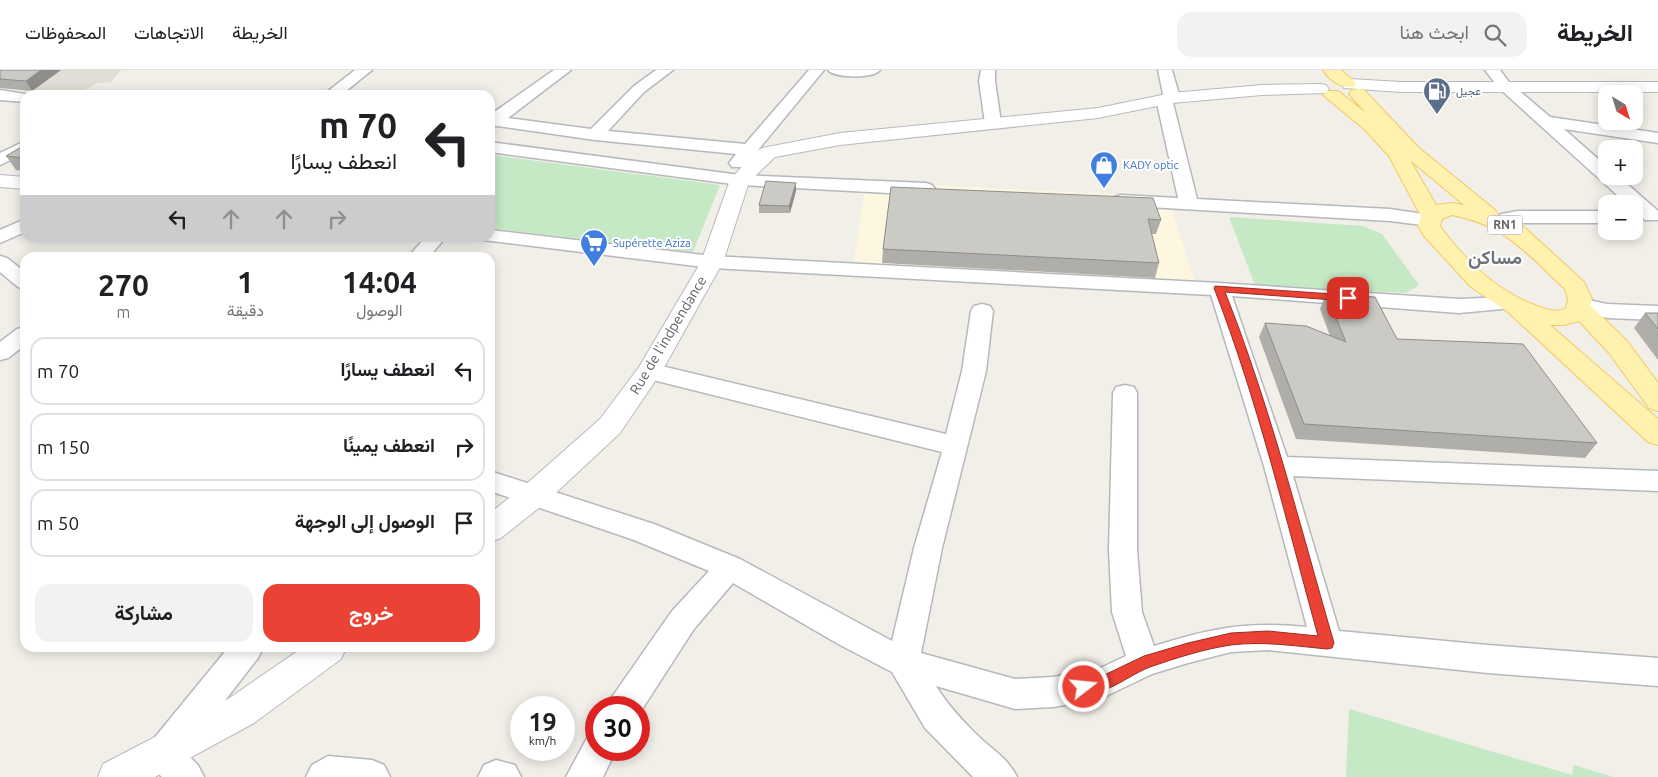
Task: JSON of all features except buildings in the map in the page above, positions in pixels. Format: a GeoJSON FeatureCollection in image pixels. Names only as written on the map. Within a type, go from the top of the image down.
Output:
{"type":"FeatureCollection","features":[{"type":"Feature","properties":{"kind":"main road"},"geometry":{"type":"LineString","coordinates":[[1322,81],[1344,97],[1354,88]]}},
{"type":"Feature","properties":{"kind":"main road"},"geometry":{"type":"LineString","coordinates":[[1322,81],[1370,124],[1397,154],[1431,218],[1432,231],[1481,285],[1511,305],[1658,435]]}},
{"type":"Feature","properties":{"kind":"main road","name":"RN1"},"geometry":{"type":"LineString","coordinates":[[1322,81],[1354,88],[1412,152],[1497,220],[1515,231],[1571,281],[1579,292],[1579,306],[1618,348],[1658,402]]}},
{"type":"Feature","properties":{"kind":"main road","name":"RN1"},"geometry":{"type":"LineString","coordinates":[[1431,218],[1443,210],[1452,209],[1466,210],[1497,220]]}},
{"type":"Feature","properties":{"kind":"main road"},"geometry":{"type":"LineString","coordinates":[[1511,305],[1545,317],[1559,318],[1574,314],[1579,306]]}},
{"type":"Feature","properties":{"kind":"street"},"geometry":{"type":"LineString","coordinates":[[338,90],[365,70]]}},
{"type":"Feature","properties":{"kind":"street"},"geometry":{"type":"LineString","coordinates":[[495,117],[564,70]]}},
{"type":"Feature","properties":{"kind":"street"},"geometry":{"type":"LineString","coordinates":[[596,135],[639,88],[666,70]]}},
{"type":"Feature","properties":{"kind":"street"},"geometry":{"type":"LineString","coordinates":[[732,179],[749,150],[817,70]]}},
{"type":"Feature","properties":{"kind":"street"},"geometry":{"type":"LineString","coordinates":[[835,70],[867,72],[873,70]]}},
{"type":"Feature","properties":{"kind":"street"},"geometry":{"type":"LineString","coordinates":[[988,70],[987,82],[993,123]]}},
{"type":"Feature","properties":{"kind":"street"},"geometry":{"type":"LineString","coordinates":[[1165,70],[1168,99],[1189,204]]}},
{"type":"Feature","properties":{"kind":"street"},"geometry":{"type":"LineString","coordinates":[[1492,70],[1504,85],[1598,168]]}},
{"type":"Feature","properties":{"kind":"street"},"geometry":{"type":"LineString","coordinates":[[732,179],[770,152],[840,139],[1098,112],[1168,99],[1262,90],[1322,81]]}},
{"type":"Feature","properties":{"kind":"street"},"geometry":{"type":"LineString","coordinates":[[1354,88],[1504,85],[1658,87]]}},
{"type":"Feature","properties":{"kind":"street"},"geometry":{"type":"LineString","coordinates":[[0,95],[20,97]]}},
{"type":"Feature","properties":{"kind":"street"},"geometry":{"type":"LineString","coordinates":[[495,121],[596,135],[749,150]]}},
{"type":"Feature","properties":{"kind":"street"},"geometry":{"type":"LineString","coordinates":[[1544,121],[1658,138]]}},
{"type":"Feature","properties":{"kind":"street"},"geometry":{"type":"LineString","coordinates":[[495,148],[732,179],[945,191]]}},
{"type":"Feature","properties":{"kind":"street"},"geometry":{"type":"LineString","coordinates":[[0,160],[20,149]]}},
{"type":"Feature","properties":{"kind":"street","name":"Rue de l'indpendance"},"geometry":{"type":"LineString","coordinates":[[495,526],[534,495],[610,426],[649,371],[712,262],[732,179]]}},
{"type":"Feature","properties":{"kind":"street"},"geometry":{"type":"LineString","coordinates":[[0,181],[20,183]]}},
{"type":"Feature","properties":{"kind":"street"},"geometry":{"type":"LineString","coordinates":[[1616,185],[1648,216]]}},
{"type":"Feature","properties":{"kind":"street"},"geometry":{"type":"LineString","coordinates":[[1101,199],[1431,218]]}},
{"type":"Feature","properties":{"kind":"street"},"geometry":{"type":"LineString","coordinates":[[1497,220],[1518,217],[1598,216]]}},
{"type":"Feature","properties":{"kind":"street"},"geometry":{"type":"LineString","coordinates":[[0,238],[20,228]]}},
{"type":"Feature","properties":{"kind":"street"},"geometry":{"type":"LineString","coordinates":[[495,237],[712,262],[1219,288],[1459,306],[1511,305]]}},
{"type":"Feature","properties":{"kind":"street"},"geometry":{"type":"LineString","coordinates":[[422,252],[431,242]]}},
{"type":"Feature","properties":{"kind":"street"},"geometry":{"type":"LineString","coordinates":[[0,262],[20,279]]}},
{"type":"Feature","properties":{"kind":"street"},"geometry":{"type":"LineString","coordinates":[[1219,288],[1233,326],[1277,466],[1327,643]]}},
{"type":"Feature","properties":{"kind":"street"},"geometry":{"type":"LineString","coordinates":[[1579,306],[1607,311],[1658,313]]}},
{"type":"Feature","properties":{"kind":"street"},"geometry":{"type":"LineString","coordinates":[[982,311],[974,371],[928,548],[903,662],[937,717],[965,747],[999,777]]}},
{"type":"Feature","properties":{"kind":"street"},"geometry":{"type":"LineString","coordinates":[[0,353],[20,338]]}},
{"type":"Feature","properties":{"kind":"street"},"geometry":{"type":"LineString","coordinates":[[649,371],[956,446]]}},
{"type":"Feature","properties":{"kind":"street"},"geometry":{"type":"LineString","coordinates":[[1125,393],[1123,550],[1125,586],[1127,612],[1144,663]]}},
{"type":"Feature","properties":{"kind":"street"},"geometry":{"type":"LineString","coordinates":[[1277,466],[1658,481]]}},
{"type":"Feature","properties":{"kind":"street"},"geometry":{"type":"LineString","coordinates":[[495,483],[644,532],[730,568],[851,636],[903,662],[1015,694],[1053,692],[1100,684],[1144,663],[1188,649],[1231,639],[1268,637],[1488,659],[1658,672]]}},
{"type":"Feature","properties":{"kind":"street"},"geometry":{"type":"LineString","coordinates":[[632,696],[683,620],[730,568]]}},
{"type":"Feature","properties":{"kind":"street"},"geometry":{"type":"LineString","coordinates":[[175,765],[245,652]]}},
{"type":"Feature","properties":{"kind":"street"},"geometry":{"type":"LineString","coordinates":[[116,777],[175,765],[241,711],[323,652]]}},
{"type":"Feature","properties":{"kind":"street"},"geometry":{"type":"LineString","coordinates":[[584,777],[593,761]]}},
{"type":"Feature","properties":{"kind":"street"},"geometry":{"type":"LineString","coordinates":[[324,777],[328,773],[372,777]]}},
{"type":"Feature","properties":{"kind":"street"},"geometry":{"type":"LineString","coordinates":[[496,777],[503,777]]}},
{"type":"Feature","properties":{"kind":"shaded area"},"geometry":{"type":"Polygon","coordinates":[[[61,70],[121,70],[111,82],[97,83],[85,90],[32,90],[61,70]]]}},
{"type":"Feature","properties":{"kind":"shaded area"},"geometry":{"type":"Polygon","coordinates":[[[866,182],[1168,197],[1199,295],[852,275],[866,182]]]}},
{"type":"Feature","properties":{"kind":"green space"},"geometry":{"type":"Polygon","coordinates":[[[495,156],[720,185],[693,252],[495,229],[495,156]]]}},
{"type":"Feature","properties":{"kind":"green space"},"geometry":{"type":"Polygon","coordinates":[[[1229,217],[1363,226],[1382,234],[1419,285],[1406,293],[1255,285],[1229,217]]]}},
{"type":"Feature","properties":{"kind":"green space"},"geometry":{"type":"Polygon","coordinates":[[[1349,709],[1572,775],[1574,765],[1613,777],[1346,777],[1349,709]]]}},
{"type":"Feature","properties":{"kind":"place","name":"عجيل"},"geometry":{"type":"Point","coordinates":[1437,115]}},
{"type":"Feature","properties":{"kind":"place","name":"KADY optic"},"geometry":{"type":"Point","coordinates":[1104,189]}},
{"type":"Feature","properties":{"kind":"place","name":"Supérette Aziza"},"geometry":{"type":"Point","coordinates":[594,267]}},
{"type":"Feature","properties":{"kind":"district","name":"مساكن"},"geometry":{"type":"Point","coordinates":[1495,257]}},
{"type":"Feature","properties":{"kind":"route"},"geometry":{"type":"LineString","coordinates":[[1084,687],[1100,684],[1144,663],[1188,649],[1231,639],[1268,637],[1327,643],[1277,466],[1233,326],[1219,288],[1348,298]]}}]}
